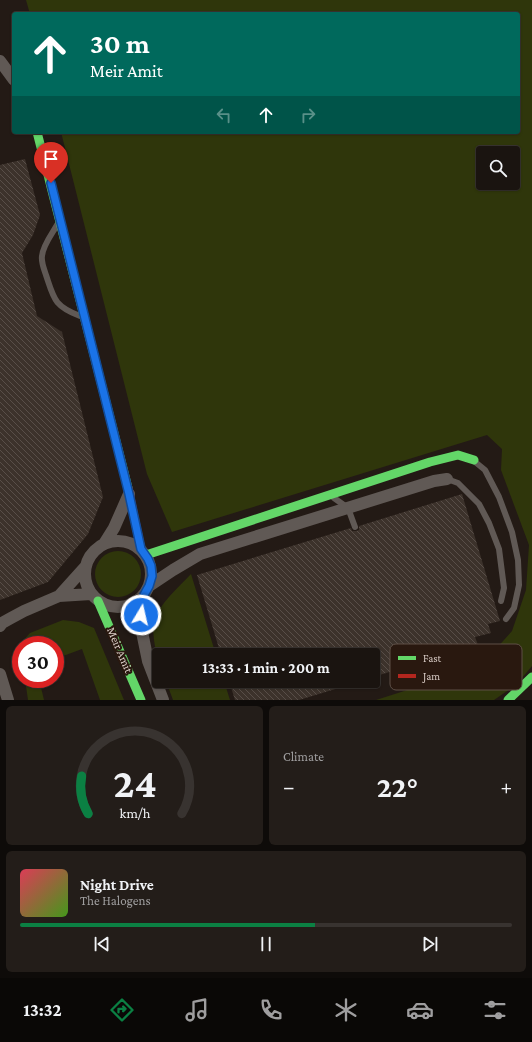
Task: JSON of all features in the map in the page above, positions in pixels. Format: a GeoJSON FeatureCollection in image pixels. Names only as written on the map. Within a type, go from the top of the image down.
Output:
{"type":"FeatureCollection","features":[{"type":"Feature","properties":{"kind":"main road"},"geometry":{"type":"LineString","coordinates":[[38,134],[143,552],[329,495],[430,462],[458,455],[474,460]]}},
{"type":"Feature","properties":{"kind":"main road","name":"Meir Amit"},"geometry":{"type":"LineString","coordinates":[[95,597],[141,700]]}},
{"type":"Feature","properties":{"kind":"main road"},"geometry":{"type":"LineString","coordinates":[[522,687],[532,677]]}},
{"type":"Feature","properties":{"kind":"main road"},"geometry":{"type":"LineString","coordinates":[[508,700],[518,690]]}},
{"type":"Feature","properties":{"kind":"street"},"geometry":{"type":"LineString","coordinates":[[0,61],[12,77]]}},
{"type":"Feature","properties":{"kind":"street"},"geometry":{"type":"LineString","coordinates":[[147,591],[152,576],[151,566],[143,552],[130,543],[113,541],[96,549],[90,556],[86,566],[86,585],[95,597],[108,606],[128,606],[137,602],[147,591],[173,570],[200,554],[434,481],[446,479]]}},
{"type":"Feature","properties":{"kind":"street"},"geometry":{"type":"LineString","coordinates":[[104,544],[114,528],[129,494]]}},
{"type":"Feature","properties":{"kind":"street"},"geometry":{"type":"LineString","coordinates":[[59,596],[86,566]]}},
{"type":"Feature","properties":{"kind":"street","name":"Meir Amit"},"geometry":{"type":"LineString","coordinates":[[147,591],[141,615],[142,632],[148,662],[163,700]]}},
{"type":"Feature","properties":{"kind":"street"},"geometry":{"type":"LineString","coordinates":[[0,626],[2,623],[24,611],[59,596],[95,597]]}},
{"type":"Feature","properties":{"kind":"street"},"geometry":{"type":"LineString","coordinates":[[0,674],[8,700]]}},
{"type":"Feature","properties":{"kind":"lane"},"geometry":{"type":"LineString","coordinates":[[60,220],[45,247],[42,256],[43,264],[54,299],[59,305],[68,311],[84,317]]}},
{"type":"Feature","properties":{"kind":"lane"},"geometry":{"type":"LineString","coordinates":[[474,460],[485,470],[499,497],[512,532],[518,560],[519,585],[514,608],[506,619]]}},
{"type":"Feature","properties":{"kind":"lane"},"geometry":{"type":"LineString","coordinates":[[446,479],[458,483],[479,504],[489,523],[500,555],[504,588],[501,601]]}},
{"type":"Feature","properties":{"kind":"lane"},"geometry":{"type":"LineString","coordinates":[[329,495],[348,508],[355,527]]}},
{"type":"Feature","properties":{"kind":"green space"},"geometry":{"type":"Polygon","coordinates":[[[26,0],[532,0],[532,666],[522,678],[522,644],[500,644],[512,631],[526,590],[529,545],[501,470],[502,449],[487,435],[172,532],[147,474],[62,134],[520,134],[520,12],[29,12],[26,0]]]}},
{"type":"Feature","properties":{"kind":"green space"},"geometry":{"type":"Polygon","coordinates":[[[114,551],[122,551],[131,555],[137,561],[141,574],[137,587],[131,593],[122,597],[114,597],[105,593],[99,587],[95,578],[95,570],[99,561],[105,555],[114,551]]]}},
{"type":"Feature","properties":{"kind":"green space"},"geometry":{"type":"Polygon","coordinates":[[[191,574],[214,648],[156,648],[153,628],[154,620],[165,601],[191,574]]]}},
{"type":"Feature","properties":{"kind":"green space"},"geometry":{"type":"Polygon","coordinates":[[[63,620],[79,622],[94,628],[124,700],[100,700],[82,649],[64,656],[64,636],[27,636],[30,633],[63,620]]]}},
{"type":"Feature","properties":{"kind":"green space"},"geometry":{"type":"Polygon","coordinates":[[[26,688],[41,688],[44,700],[28,700],[26,688]]]}},
{"type":"Feature","properties":{"kind":"green space"},"geometry":{"type":"Polygon","coordinates":[[[169,688],[226,688],[230,700],[173,700],[169,688]]]}},
{"type":"Feature","properties":{"kind":"green space"},"geometry":{"type":"Polygon","coordinates":[[[407,690],[509,690],[494,700],[376,700],[407,690]]]}},
{"type":"Feature","properties":{"kind":"building"},"geometry":{"type":"Polygon","coordinates":[[[25,159],[40,215],[33,235],[22,253],[37,316],[62,332],[103,497],[88,534],[48,582],[0,600],[0,165],[25,159]]]}},
{"type":"Feature","properties":{"kind":"building"},"geometry":{"type":"Polygon","coordinates":[[[462,494],[500,621],[488,624],[491,633],[475,637],[478,644],[390,644],[390,672],[380,675],[380,648],[219,648],[197,575],[351,528],[352,531],[359,530],[359,526],[462,494]]]}},
{"type":"Feature","properties":{"kind":"building"},"geometry":{"type":"Polygon","coordinates":[[[231,688],[339,688],[299,700],[235,700],[231,688]]]}},
{"type":"Feature","properties":{"kind":"traffic: fast"},"geometry":{"type":"LineString","coordinates":[[38,134],[128,488]]}},
{"type":"Feature","properties":{"kind":"traffic: fast"},"geometry":{"type":"LineString","coordinates":[[146,555],[430,462],[458,455],[474,460]]}},
{"type":"Feature","properties":{"kind":"traffic: fast"},"geometry":{"type":"LineString","coordinates":[[98,601],[141,700]]}},
{"type":"Feature","properties":{"kind":"traffic: fast"},"geometry":{"type":"LineString","coordinates":[[522,687],[532,677]]}},
{"type":"Feature","properties":{"kind":"traffic: fast"},"geometry":{"type":"LineString","coordinates":[[508,700],[518,690]]}},
{"type":"Feature","properties":{"kind":"traffic: jam"},"geometry":{"type":"LineString","coordinates":[[128,488],[141,549]]}},
{"type":"Feature","properties":{"kind":"route"},"geometry":{"type":"LineString","coordinates":[[51,183],[129,494],[136,531],[141,549],[146,555],[151,566],[152,576],[144,595],[141,615]]}}]}
